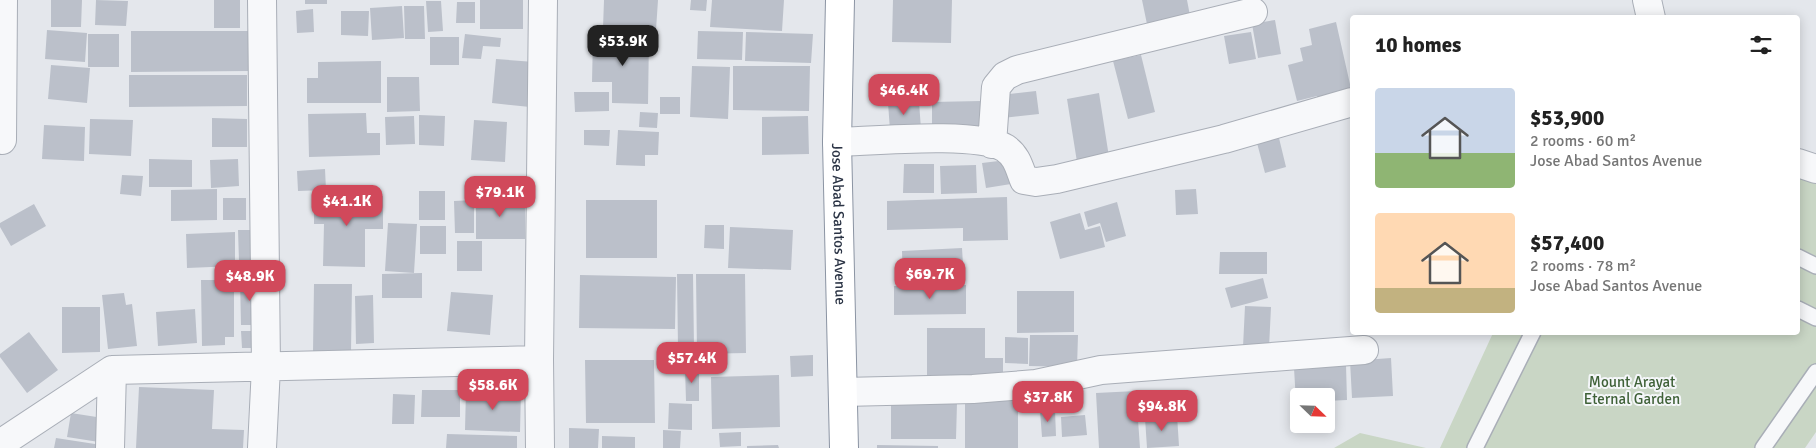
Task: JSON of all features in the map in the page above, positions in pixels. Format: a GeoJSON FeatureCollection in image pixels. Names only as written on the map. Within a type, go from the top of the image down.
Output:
{"type":"FeatureCollection","features":[{"type":"Feature","properties":{"kind":"highway","name":"Jose Abad Santos Avenue"},"geometry":{"type":"LineString","coordinates":[[840,0],[837,142],[844,448]]}},
{"type":"Feature","properties":{"kind":"street"},"geometry":{"type":"LineString","coordinates":[[2,140],[3,0]]}},
{"type":"Feature","properties":{"kind":"street"},"geometry":{"type":"LineString","coordinates":[[262,0],[266,367],[262,448]]}},
{"type":"Feature","properties":{"kind":"street"},"geometry":{"type":"LineString","coordinates":[[540,448],[539,360],[543,0]]}},
{"type":"Feature","properties":{"kind":"street"},"geometry":{"type":"LineString","coordinates":[[1647,0],[1650,15]]}},
{"type":"Feature","properties":{"kind":"street"},"geometry":{"type":"LineString","coordinates":[[992,144],[996,87],[1005,76],[1017,70],[1253,12]]}},
{"type":"Feature","properties":{"kind":"street"},"geometry":{"type":"LineString","coordinates":[[837,142],[939,138],[984,142],[1003,147],[1017,161],[1024,180],[1036,182],[1058,179],[1224,138],[1350,103]]}},
{"type":"Feature","properties":{"kind":"street"},"geometry":{"type":"LineString","coordinates":[[1800,164],[1816,169]]}},
{"type":"Feature","properties":{"kind":"street"},"geometry":{"type":"LineString","coordinates":[[843,392],[973,389],[1028,385],[1101,370],[1364,350]]}},
{"type":"Feature","properties":{"kind":"street"},"geometry":{"type":"LineString","coordinates":[[0,444],[112,370],[539,360]]}},
{"type":"Feature","properties":{"kind":"street"},"geometry":{"type":"LineString","coordinates":[[110,448],[112,370]]}},
{"type":"Feature","properties":{"kind":"lane"},"geometry":{"type":"LineString","coordinates":[[1800,257],[1816,266]]}},
{"type":"Feature","properties":{"kind":"lane"},"geometry":{"type":"LineString","coordinates":[[1800,310],[1816,318]]}},
{"type":"Feature","properties":{"kind":"lane"},"geometry":{"type":"LineString","coordinates":[[1476,448],[1532,335]]}},
{"type":"Feature","properties":{"kind":"lane"},"geometry":{"type":"LineString","coordinates":[[1763,448],[1816,372]]}},
{"type":"Feature","properties":{"kind":"green space","name":"Mount Arayat Eternal Garden"},"geometry":{"type":"Polygon","coordinates":[[[1800,178],[1816,182],[1816,432],[1805,448],[1440,448],[1492,335],[1800,335],[1800,178]]]}},
{"type":"Feature","properties":{"kind":"green space"},"geometry":{"type":"Polygon","coordinates":[[[1360,433],[1426,448],[1334,448],[1360,433]]]}},
{"type":"Feature","properties":{"kind":"building"},"geometry":{"type":"Polygon","coordinates":[[[51,0],[82,0],[81,27],[51,27],[51,0]]]}},
{"type":"Feature","properties":{"kind":"building"},"geometry":{"type":"Polygon","coordinates":[[[96,0],[128,1],[126,26],[95,25],[96,0]]]}},
{"type":"Feature","properties":{"kind":"building"},"geometry":{"type":"Polygon","coordinates":[[[214,0],[240,0],[240,28],[214,28],[214,0]]]}},
{"type":"Feature","properties":{"kind":"building"},"geometry":{"type":"Polygon","coordinates":[[[305,0],[327,0],[327,4],[305,4],[305,0]]]}},
{"type":"Feature","properties":{"kind":"building"},"geometry":{"type":"Polygon","coordinates":[[[480,0],[523,0],[523,29],[480,29],[480,0]]]}},
{"type":"Feature","properties":{"kind":"building"},"geometry":{"type":"Polygon","coordinates":[[[604,0],[658,0],[656,30],[603,28],[604,0]]]}},
{"type":"Feature","properties":{"kind":"building"},"geometry":{"type":"Polygon","coordinates":[[[691,0],[707,0],[706,11],[690,10],[691,0]]]}},
{"type":"Feature","properties":{"kind":"building"},"geometry":{"type":"Polygon","coordinates":[[[712,0],[784,0],[782,31],[710,27],[712,0]]]}},
{"type":"Feature","properties":{"kind":"building"},"geometry":{"type":"Polygon","coordinates":[[[893,0],[952,0],[951,43],[892,42],[893,0]]]}},
{"type":"Feature","properties":{"kind":"building"},"geometry":{"type":"Polygon","coordinates":[[[1142,0],[1187,0],[1191,21],[1148,29],[1142,0]]]}},
{"type":"Feature","properties":{"kind":"building"},"geometry":{"type":"Polygon","coordinates":[[[426,1],[441,1],[443,31],[428,32],[426,1]]]}},
{"type":"Feature","properties":{"kind":"building"},"geometry":{"type":"Polygon","coordinates":[[[457,2],[475,2],[475,23],[456,23],[457,2]]]}},
{"type":"Feature","properties":{"kind":"building"},"geometry":{"type":"Polygon","coordinates":[[[402,6],[404,38],[372,40],[370,8],[402,6]]]}},
{"type":"Feature","properties":{"kind":"building"},"geometry":{"type":"Polygon","coordinates":[[[404,6],[424,6],[425,39],[405,39],[404,6]]]}},
{"type":"Feature","properties":{"kind":"building"},"geometry":{"type":"Polygon","coordinates":[[[313,9],[314,32],[297,33],[296,11],[313,9]]]}},
{"type":"Feature","properties":{"kind":"building"},"geometry":{"type":"Polygon","coordinates":[[[341,11],[369,11],[368,36],[341,35],[341,11]]]}},
{"type":"Feature","properties":{"kind":"building"},"geometry":{"type":"Polygon","coordinates":[[[1275,20],[1281,54],[1258,58],[1252,24],[1275,20]]]}},
{"type":"Feature","properties":{"kind":"building"},"geometry":{"type":"Polygon","coordinates":[[[1336,22],[1350,84],[1350,94],[1320,106],[1317,96],[1297,101],[1288,65],[1303,61],[1300,48],[1312,45],[1309,29],[1336,22]]]}},
{"type":"Feature","properties":{"kind":"building"},"geometry":{"type":"Polygon","coordinates":[[[47,30],[87,33],[85,62],[45,59],[47,30]]]}},
{"type":"Feature","properties":{"kind":"building"},"geometry":{"type":"Polygon","coordinates":[[[131,31],[249,31],[249,71],[131,72],[131,31]]]}},
{"type":"Feature","properties":{"kind":"building"},"geometry":{"type":"Polygon","coordinates":[[[698,31],[743,32],[742,60],[697,59],[698,31]]]}},
{"type":"Feature","properties":{"kind":"building"},"geometry":{"type":"Polygon","coordinates":[[[746,32],[813,34],[811,63],[745,61],[746,32]]]}},
{"type":"Feature","properties":{"kind":"building"},"geometry":{"type":"Polygon","coordinates":[[[1251,32],[1256,59],[1229,64],[1224,36],[1251,32]]]}},
{"type":"Feature","properties":{"kind":"building"},"geometry":{"type":"Polygon","coordinates":[[[88,34],[119,34],[119,67],[88,67],[88,34]]]}},
{"type":"Feature","properties":{"kind":"building"},"geometry":{"type":"Polygon","coordinates":[[[465,34],[501,38],[500,47],[483,46],[481,59],[462,58],[465,34]]]}},
{"type":"Feature","properties":{"kind":"building"},"geometry":{"type":"Polygon","coordinates":[[[593,36],[649,36],[648,104],[612,103],[612,82],[592,82],[593,36]]]}},
{"type":"Feature","properties":{"kind":"building"},"geometry":{"type":"Polygon","coordinates":[[[430,37],[459,37],[459,65],[430,65],[430,37]]]}},
{"type":"Feature","properties":{"kind":"building"},"geometry":{"type":"Polygon","coordinates":[[[1141,55],[1155,112],[1128,119],[1113,61],[1141,55]]]}},
{"type":"Feature","properties":{"kind":"building"},"geometry":{"type":"Polygon","coordinates":[[[496,59],[534,62],[530,107],[492,103],[496,59]]]}},
{"type":"Feature","properties":{"kind":"building"},"geometry":{"type":"Polygon","coordinates":[[[381,61],[381,103],[307,103],[307,78],[318,78],[318,62],[381,61]]]}},
{"type":"Feature","properties":{"kind":"building"},"geometry":{"type":"Polygon","coordinates":[[[51,65],[90,68],[87,103],[48,99],[51,65]]]}},
{"type":"Feature","properties":{"kind":"building"},"geometry":{"type":"Polygon","coordinates":[[[692,66],[730,67],[728,119],[690,117],[692,66]]]}},
{"type":"Feature","properties":{"kind":"building"},"geometry":{"type":"Polygon","coordinates":[[[733,66],[810,66],[809,111],[733,110],[733,66]]]}},
{"type":"Feature","properties":{"kind":"building"},"geometry":{"type":"Polygon","coordinates":[[[129,75],[247,75],[247,106],[129,107],[129,75]]]}},
{"type":"Feature","properties":{"kind":"building"},"geometry":{"type":"Polygon","coordinates":[[[387,77],[419,77],[420,111],[387,112],[387,77]]]}},
{"type":"Feature","properties":{"kind":"building"},"geometry":{"type":"Polygon","coordinates":[[[1036,91],[1039,114],[1003,118],[1001,95],[1036,91]]]}},
{"type":"Feature","properties":{"kind":"building"},"geometry":{"type":"Polygon","coordinates":[[[574,92],[609,92],[609,111],[575,112],[574,92]]]}},
{"type":"Feature","properties":{"kind":"building"},"geometry":{"type":"Polygon","coordinates":[[[1099,93],[1109,157],[1077,162],[1067,99],[1099,93]]]}},
{"type":"Feature","properties":{"kind":"building"},"geometry":{"type":"Polygon","coordinates":[[[660,97],[680,97],[680,114],[660,114],[660,97]]]}},
{"type":"Feature","properties":{"kind":"building"},"geometry":{"type":"Polygon","coordinates":[[[981,101],[981,131],[932,132],[932,102],[981,101]]]}},
{"type":"Feature","properties":{"kind":"building"},"geometry":{"type":"Polygon","coordinates":[[[919,102],[921,129],[890,130],[888,103],[919,102]]]}},
{"type":"Feature","properties":{"kind":"building"},"geometry":{"type":"Polygon","coordinates":[[[640,112],[658,113],[657,128],[639,127],[640,112]]]}},
{"type":"Feature","properties":{"kind":"building"},"geometry":{"type":"Polygon","coordinates":[[[366,113],[367,133],[380,133],[380,155],[309,157],[308,114],[366,113]]]}},
{"type":"Feature","properties":{"kind":"building"},"geometry":{"type":"Polygon","coordinates":[[[419,115],[445,116],[444,146],[419,145],[419,115]]]}},
{"type":"Feature","properties":{"kind":"building"},"geometry":{"type":"Polygon","coordinates":[[[414,116],[415,144],[386,145],[385,117],[414,116]]]}},
{"type":"Feature","properties":{"kind":"building"},"geometry":{"type":"Polygon","coordinates":[[[808,116],[809,154],[762,155],[762,117],[808,116]]]}},
{"type":"Feature","properties":{"kind":"building"},"geometry":{"type":"Polygon","coordinates":[[[212,118],[247,119],[247,147],[212,147],[212,118]]]}},
{"type":"Feature","properties":{"kind":"building"},"geometry":{"type":"Polygon","coordinates":[[[90,119],[133,120],[131,156],[89,154],[90,119]]]}},
{"type":"Feature","properties":{"kind":"building"},"geometry":{"type":"Polygon","coordinates":[[[474,120],[507,122],[505,162],[471,160],[474,120]]]}},
{"type":"Feature","properties":{"kind":"building"},"geometry":{"type":"Polygon","coordinates":[[[44,125],[85,127],[84,161],[42,159],[44,125]]]}},
{"type":"Feature","properties":{"kind":"building"},"geometry":{"type":"Polygon","coordinates":[[[584,130],[610,130],[609,146],[584,145],[584,130]]]}},
{"type":"Feature","properties":{"kind":"building"},"geometry":{"type":"Polygon","coordinates":[[[618,130],[659,132],[658,155],[645,155],[645,166],[616,165],[618,130]]]}},
{"type":"Feature","properties":{"kind":"building"},"geometry":{"type":"Polygon","coordinates":[[[1279,138],[1286,167],[1265,173],[1257,143],[1279,138]]]}},
{"type":"Feature","properties":{"kind":"building"},"geometry":{"type":"Polygon","coordinates":[[[149,159],[192,160],[192,187],[149,187],[149,159]]]}},
{"type":"Feature","properties":{"kind":"building"},"geometry":{"type":"Polygon","coordinates":[[[238,159],[239,186],[211,188],[210,160],[238,159]]]}},
{"type":"Feature","properties":{"kind":"building"},"geometry":{"type":"Polygon","coordinates":[[[1007,160],[1011,184],[986,188],[982,163],[1007,160]]]}},
{"type":"Feature","properties":{"kind":"building"},"geometry":{"type":"Polygon","coordinates":[[[904,164],[934,164],[934,193],[903,193],[904,164]]]}},
{"type":"Feature","properties":{"kind":"building"},"geometry":{"type":"Polygon","coordinates":[[[976,165],[977,193],[941,194],[940,166],[976,165]]]}},
{"type":"Feature","properties":{"kind":"building"},"geometry":{"type":"Polygon","coordinates":[[[325,169],[326,190],[298,191],[297,171],[325,169]]]}},
{"type":"Feature","properties":{"kind":"building"},"geometry":{"type":"Polygon","coordinates":[[[122,175],[143,176],[141,196],[120,194],[122,175]]]}},
{"type":"Feature","properties":{"kind":"building"},"geometry":{"type":"Polygon","coordinates":[[[217,189],[217,220],[171,221],[171,190],[217,189]]]}},
{"type":"Feature","properties":{"kind":"building"},"geometry":{"type":"Polygon","coordinates":[[[1196,189],[1198,214],[1176,215],[1175,190],[1196,189]]]}},
{"type":"Feature","properties":{"kind":"building"},"geometry":{"type":"Polygon","coordinates":[[[419,191],[445,191],[445,220],[419,220],[419,191]]]}},
{"type":"Feature","properties":{"kind":"building"},"geometry":{"type":"Polygon","coordinates":[[[314,195],[383,196],[383,229],[365,229],[365,267],[323,266],[324,224],[314,224],[314,195]]]}},
{"type":"Feature","properties":{"kind":"building"},"geometry":{"type":"Polygon","coordinates":[[[476,196],[525,196],[525,239],[476,239],[476,196]]]}},
{"type":"Feature","properties":{"kind":"building"},"geometry":{"type":"Polygon","coordinates":[[[1007,197],[1008,240],[963,241],[963,228],[887,230],[887,201],[1007,197]]]}},
{"type":"Feature","properties":{"kind":"building"},"geometry":{"type":"Polygon","coordinates":[[[223,198],[246,198],[246,220],[223,220],[223,198]]]}},
{"type":"Feature","properties":{"kind":"building"},"geometry":{"type":"Polygon","coordinates":[[[474,200],[474,233],[455,233],[454,201],[474,200]]]}},
{"type":"Feature","properties":{"kind":"building"},"geometry":{"type":"Polygon","coordinates":[[[586,200],[657,200],[657,258],[586,258],[586,200]]]}},
{"type":"Feature","properties":{"kind":"building"},"geometry":{"type":"Polygon","coordinates":[[[1117,202],[1126,236],[1106,242],[1100,223],[1088,227],[1084,212],[1117,202]]]}},
{"type":"Feature","properties":{"kind":"building"},"geometry":{"type":"Polygon","coordinates":[[[34,204],[46,226],[11,246],[0,227],[0,223],[34,204]]]}},
{"type":"Feature","properties":{"kind":"building"},"geometry":{"type":"Polygon","coordinates":[[[1080,213],[1085,230],[1100,226],[1105,247],[1060,259],[1050,222],[1080,213]]]}},
{"type":"Feature","properties":{"kind":"building"},"geometry":{"type":"Polygon","coordinates":[[[388,223],[417,224],[414,273],[385,271],[388,223]]]}},
{"type":"Feature","properties":{"kind":"building"},"geometry":{"type":"Polygon","coordinates":[[[705,225],[724,225],[724,249],[704,248],[705,225]]]}},
{"type":"Feature","properties":{"kind":"building"},"geometry":{"type":"Polygon","coordinates":[[[420,226],[446,226],[446,254],[420,254],[420,226]]]}},
{"type":"Feature","properties":{"kind":"building"},"geometry":{"type":"Polygon","coordinates":[[[730,227],[793,230],[791,270],[728,268],[730,227]]]}},
{"type":"Feature","properties":{"kind":"building"},"geometry":{"type":"Polygon","coordinates":[[[238,230],[259,230],[259,261],[239,261],[238,230]]]}},
{"type":"Feature","properties":{"kind":"building"},"geometry":{"type":"Polygon","coordinates":[[[235,232],[235,266],[187,268],[186,234],[235,232]]]}},
{"type":"Feature","properties":{"kind":"building"},"geometry":{"type":"Polygon","coordinates":[[[457,241],[482,241],[482,271],[457,271],[457,241]]]}},
{"type":"Feature","properties":{"kind":"building"},"geometry":{"type":"Polygon","coordinates":[[[962,248],[964,281],[903,284],[902,251],[962,248]]]}},
{"type":"Feature","properties":{"kind":"building"},"geometry":{"type":"Polygon","coordinates":[[[1220,252],[1267,252],[1267,274],[1219,274],[1220,252]]]}},
{"type":"Feature","properties":{"kind":"building"},"geometry":{"type":"Polygon","coordinates":[[[422,273],[422,298],[382,298],[382,274],[422,273]]]}},
{"type":"Feature","properties":{"kind":"building"},"geometry":{"type":"Polygon","coordinates":[[[677,274],[693,274],[694,348],[678,348],[677,274]]]}},
{"type":"Feature","properties":{"kind":"building"},"geometry":{"type":"Polygon","coordinates":[[[696,274],[745,274],[746,353],[697,354],[696,274]]]}},
{"type":"Feature","properties":{"kind":"building"},"geometry":{"type":"Polygon","coordinates":[[[580,275],[676,277],[675,329],[579,328],[580,275]]]}},
{"type":"Feature","properties":{"kind":"building"},"geometry":{"type":"Polygon","coordinates":[[[259,278],[260,325],[241,325],[240,279],[259,278]]]}},
{"type":"Feature","properties":{"kind":"building"},"geometry":{"type":"Polygon","coordinates":[[[1263,278],[1268,298],[1231,308],[1225,288],[1263,278]]]}},
{"type":"Feature","properties":{"kind":"building"},"geometry":{"type":"Polygon","coordinates":[[[201,280],[234,280],[234,337],[225,337],[225,345],[202,346],[201,280]]]}},
{"type":"Feature","properties":{"kind":"building"},"geometry":{"type":"Polygon","coordinates":[[[314,284],[352,284],[351,352],[313,352],[314,284]]]}},
{"type":"Feature","properties":{"kind":"building"},"geometry":{"type":"Polygon","coordinates":[[[966,285],[966,314],[894,315],[894,286],[966,285]]]}},
{"type":"Feature","properties":{"kind":"building"},"geometry":{"type":"Polygon","coordinates":[[[1017,291],[1074,291],[1074,332],[1017,333],[1017,291]]]}},
{"type":"Feature","properties":{"kind":"building"},"geometry":{"type":"Polygon","coordinates":[[[451,292],[493,295],[490,335],[447,331],[451,292]]]}},
{"type":"Feature","properties":{"kind":"building"},"geometry":{"type":"Polygon","coordinates":[[[124,293],[126,305],[132,304],[137,346],[108,349],[102,295],[124,293]]]}},
{"type":"Feature","properties":{"kind":"building"},"geometry":{"type":"Polygon","coordinates":[[[373,295],[374,343],[356,344],[355,296],[373,295]]]}},
{"type":"Feature","properties":{"kind":"building"},"geometry":{"type":"Polygon","coordinates":[[[1245,306],[1271,307],[1269,348],[1243,347],[1245,306]]]}},
{"type":"Feature","properties":{"kind":"building"},"geometry":{"type":"Polygon","coordinates":[[[62,307],[100,307],[100,352],[62,353],[62,307]]]}},
{"type":"Feature","properties":{"kind":"building"},"geometry":{"type":"Polygon","coordinates":[[[195,309],[197,343],[158,346],[156,312],[195,309]]]}},
{"type":"Feature","properties":{"kind":"building"},"geometry":{"type":"Polygon","coordinates":[[[927,328],[985,328],[985,358],[1003,358],[1003,385],[927,379],[927,328]]]}},
{"type":"Feature","properties":{"kind":"building"},"geometry":{"type":"Polygon","coordinates":[[[241,331],[260,331],[261,348],[242,348],[241,331]]]}},
{"type":"Feature","properties":{"kind":"building"},"geometry":{"type":"Polygon","coordinates":[[[29,332],[58,370],[27,393],[0,357],[0,354],[29,332]]]}},
{"type":"Feature","properties":{"kind":"building"},"geometry":{"type":"Polygon","coordinates":[[[1030,335],[1078,335],[1077,367],[1029,366],[1030,335]]]}},
{"type":"Feature","properties":{"kind":"building"},"geometry":{"type":"Polygon","coordinates":[[[1005,337],[1028,338],[1028,364],[1005,363],[1005,337]]]}},
{"type":"Feature","properties":{"kind":"building"},"geometry":{"type":"Polygon","coordinates":[[[813,355],[813,376],[791,377],[790,356],[813,355]]]}},
{"type":"Feature","properties":{"kind":"building"},"geometry":{"type":"Polygon","coordinates":[[[1391,358],[1393,396],[1352,398],[1350,361],[1391,358]]]}},
{"type":"Feature","properties":{"kind":"building"},"geometry":{"type":"Polygon","coordinates":[[[585,360],[654,360],[655,423],[586,423],[585,360]]]}},
{"type":"Feature","properties":{"kind":"building"},"geometry":{"type":"Polygon","coordinates":[[[1346,365],[1347,400],[1335,401],[1335,388],[1295,388],[1294,368],[1346,365]]]}},
{"type":"Feature","properties":{"kind":"building"},"geometry":{"type":"Polygon","coordinates":[[[685,368],[699,368],[699,401],[686,401],[685,368]]]}},
{"type":"Feature","properties":{"kind":"building"},"geometry":{"type":"Polygon","coordinates":[[[779,375],[780,427],[712,429],[711,377],[779,375]]]}},
{"type":"Feature","properties":{"kind":"building"},"geometry":{"type":"Polygon","coordinates":[[[139,387],[214,390],[212,429],[244,430],[243,448],[136,448],[139,387]]]}},
{"type":"Feature","properties":{"kind":"building"},"geometry":{"type":"Polygon","coordinates":[[[422,390],[460,390],[460,417],[421,417],[422,390]]]}},
{"type":"Feature","properties":{"kind":"building"},"geometry":{"type":"Polygon","coordinates":[[[466,390],[521,391],[520,432],[465,430],[466,390]]]}},
{"type":"Feature","properties":{"kind":"building"},"geometry":{"type":"Polygon","coordinates":[[[1136,391],[1140,448],[1099,448],[1096,393],[1136,391]]]}},
{"type":"Feature","properties":{"kind":"building"},"geometry":{"type":"Polygon","coordinates":[[[393,394],[415,395],[414,424],[392,424],[393,394]]]}},
{"type":"Feature","properties":{"kind":"building"},"geometry":{"type":"Polygon","coordinates":[[[965,400],[1018,400],[1018,448],[965,448],[965,400]]]}},
{"type":"Feature","properties":{"kind":"building"},"geometry":{"type":"Polygon","coordinates":[[[669,403],[692,404],[692,430],[668,429],[669,403]]]}},
{"type":"Feature","properties":{"kind":"building"},"geometry":{"type":"Polygon","coordinates":[[[891,403],[957,403],[956,439],[891,439],[891,403]]]}},
{"type":"Feature","properties":{"kind":"building"},"geometry":{"type":"Polygon","coordinates":[[[1055,410],[1056,436],[1042,437],[1040,411],[1055,410]]]}},
{"type":"Feature","properties":{"kind":"building"},"geometry":{"type":"Polygon","coordinates":[[[71,413],[103,418],[99,442],[67,437],[71,413]]]}},
{"type":"Feature","properties":{"kind":"building"},"geometry":{"type":"Polygon","coordinates":[[[1085,415],[1087,435],[1062,437],[1061,417],[1085,415]]]}},
{"type":"Feature","properties":{"kind":"building"},"geometry":{"type":"Polygon","coordinates":[[[1177,415],[1179,446],[1147,448],[1145,418],[1177,415]]]}},
{"type":"Feature","properties":{"kind":"building"},"geometry":{"type":"Polygon","coordinates":[[[569,428],[599,429],[598,448],[569,448],[569,428]]]}},
{"type":"Feature","properties":{"kind":"building"},"geometry":{"type":"Polygon","coordinates":[[[663,430],[681,431],[680,448],[663,448],[663,430]]]}},
{"type":"Feature","properties":{"kind":"building"},"geometry":{"type":"Polygon","coordinates":[[[741,432],[741,446],[720,447],[719,433],[741,432]]]}},
{"type":"Feature","properties":{"kind":"building"},"geometry":{"type":"Polygon","coordinates":[[[447,434],[517,436],[517,448],[446,448],[447,434]]]}},
{"type":"Feature","properties":{"kind":"building"},"geometry":{"type":"Polygon","coordinates":[[[602,436],[635,437],[635,448],[602,448],[602,436]]]}},
{"type":"Feature","properties":{"kind":"building"},"geometry":{"type":"Polygon","coordinates":[[[56,438],[108,446],[108,448],[54,448],[56,438]]]}},
{"type":"Feature","properties":{"kind":"building"},"geometry":{"type":"Polygon","coordinates":[[[778,445],[779,448],[747,448],[747,446],[778,445]]]}},
{"type":"Feature","properties":{"kind":"building"},"geometry":{"type":"Polygon","coordinates":[[[877,445],[938,446],[938,448],[877,448],[877,445]]]}}]}
